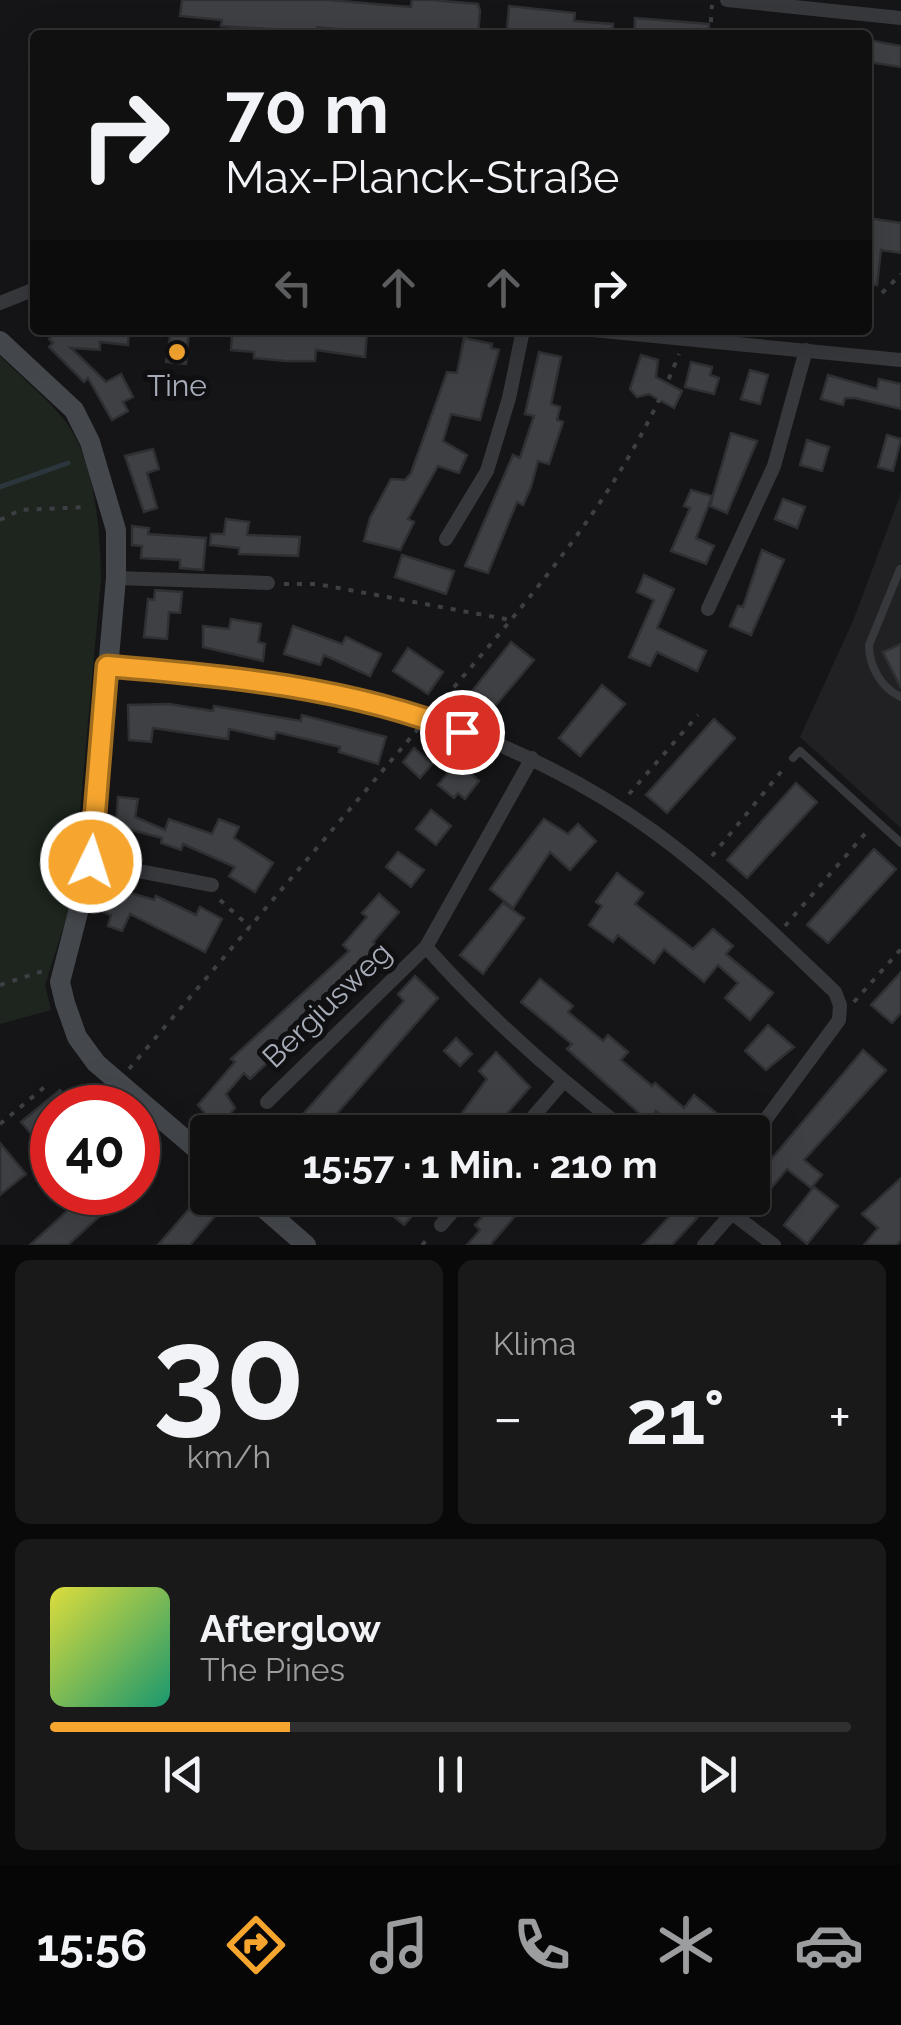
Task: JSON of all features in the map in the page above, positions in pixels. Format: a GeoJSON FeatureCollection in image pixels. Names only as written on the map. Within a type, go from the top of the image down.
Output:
{"type":"FeatureCollection","features":[{"type":"Feature","properties":{"kind":"street"},"geometry":{"type":"LineString","coordinates":[[728,0],[901,18]]}},
{"type":"Feature","properties":{"kind":"street"},"geometry":{"type":"LineString","coordinates":[[0,303],[30,291]]}},
{"type":"Feature","properties":{"kind":"street"},"geometry":{"type":"LineString","coordinates":[[446,539],[487,471],[509,398],[522,335]]}},
{"type":"Feature","properties":{"kind":"street"},"geometry":{"type":"LineString","coordinates":[[669,335],[901,360]]}},
{"type":"Feature","properties":{"kind":"street"},"geometry":{"type":"LineString","coordinates":[[0,341],[74,410],[90,442],[116,530],[116,578],[91,862],[60,982],[77,1037],[116,1084],[190,1145]]}},
{"type":"Feature","properties":{"kind":"street"},"geometry":{"type":"LineString","coordinates":[[708,609],[774,466],[806,350]]}},
{"type":"Feature","properties":{"kind":"street"},"geometry":{"type":"LineString","coordinates":[[116,578],[268,583]]}},
{"type":"Feature","properties":{"kind":"street"},"geometry":{"type":"LineString","coordinates":[[107,666],[298,685],[428,718],[532,758],[652,831],[776,936],[835,992],[840,1006],[838,1020],[769,1115]]}},
{"type":"Feature","properties":{"kind":"street","name":"Bergiusweg"},"geometry":{"type":"LineString","coordinates":[[267,1102],[426,947],[532,758]]}},
{"type":"Feature","properties":{"kind":"street"},"geometry":{"type":"LineString","coordinates":[[91,862],[206,883]]}},
{"type":"Feature","properties":{"kind":"street"},"geometry":{"type":"LineString","coordinates":[[426,947],[563,1082],[606,1115]]}},
{"type":"Feature","properties":{"kind":"street"},"geometry":{"type":"LineString","coordinates":[[535,1115],[563,1082]]}},
{"type":"Feature","properties":{"kind":"street"},"geometry":{"type":"LineString","coordinates":[[272,1215],[306,1245]]}},
{"type":"Feature","properties":{"kind":"street"},"geometry":{"type":"LineString","coordinates":[[441,1225],[450,1215]]}},
{"type":"Feature","properties":{"kind":"street"},"geometry":{"type":"LineString","coordinates":[[704,1245],[730,1215]]}},
{"type":"Feature","properties":{"kind":"street"},"geometry":{"type":"LineString","coordinates":[[735,1215],[774,1245]]}},
{"type":"Feature","properties":{"kind":"lane"},"geometry":{"type":"LineString","coordinates":[[900,570],[869,645],[869,657],[882,684],[901,697]]}},
{"type":"Feature","properties":{"kind":"lane"},"geometry":{"type":"LineString","coordinates":[[793,758],[800,751],[901,842]]}},
{"type":"Feature","properties":{"kind":"path"},"geometry":{"type":"LineString","coordinates":[[710,30],[713,0]]}},
{"type":"Feature","properties":{"kind":"path"},"geometry":{"type":"LineString","coordinates":[[882,293],[901,274]]}},
{"type":"Feature","properties":{"kind":"path"},"geometry":{"type":"LineString","coordinates":[[116,1084],[511,620],[601,508],[658,408],[684,336]]}},
{"type":"Feature","properties":{"kind":"path"},"geometry":{"type":"LineString","coordinates":[[0,520],[20,510],[110,506]]}},
{"type":"Feature","properties":{"kind":"path"},"geometry":{"type":"LineString","coordinates":[[268,583],[318,584],[511,620]]}},
{"type":"Feature","properties":{"kind":"path"},"geometry":{"type":"LineString","coordinates":[[616,809],[698,715]]}},
{"type":"Feature","properties":{"kind":"path"},"geometry":{"type":"LineString","coordinates":[[699,870],[793,758]]}},
{"type":"Feature","properties":{"kind":"path"},"geometry":{"type":"LineString","coordinates":[[776,936],[876,820]]}},
{"type":"Feature","properties":{"kind":"path"},"geometry":{"type":"LineString","coordinates":[[206,883],[250,927]]}},
{"type":"Feature","properties":{"kind":"path"},"geometry":{"type":"LineString","coordinates":[[838,1020],[901,950]]}},
{"type":"Feature","properties":{"kind":"path"},"geometry":{"type":"LineString","coordinates":[[0,984],[65,964]]}},
{"type":"Feature","properties":{"kind":"path"},"geometry":{"type":"LineString","coordinates":[[0,1124],[30,1099]]}},
{"type":"Feature","properties":{"kind":"path"},"geometry":{"type":"LineString","coordinates":[[256,1115],[267,1102]]}},
{"type":"Feature","properties":{"kind":"shaded area"},"geometry":{"type":"Polygon","coordinates":[[[0,356],[61,416],[82,451],[94,494],[101,580],[72,900],[45,985],[51,1010],[0,1024],[0,356]]]}},
{"type":"Feature","properties":{"kind":"shaded area"},"geometry":{"type":"Polygon","coordinates":[[[901,493],[901,828],[800,737],[853,621],[901,493]]]}},
{"type":"Feature","properties":{"kind":"building"},"geometry":{"type":"Polygon","coordinates":[[[182,0],[328,0],[411,7],[412,0],[431,0],[478,4],[480,11],[478,30],[285,30],[221,26],[222,20],[180,16],[182,0]]]}},
{"type":"Feature","properties":{"kind":"building"},"geometry":{"type":"Polygon","coordinates":[[[509,6],[575,13],[574,21],[613,24],[612,30],[507,30],[509,6]]]}},
{"type":"Feature","properties":{"kind":"building"},"geometry":{"type":"Polygon","coordinates":[[[635,18],[709,24],[708,30],[634,30],[635,18]]]}},
{"type":"Feature","properties":{"kind":"building"},"geometry":{"type":"Polygon","coordinates":[[[872,41],[901,46],[901,67],[872,63],[872,41]]]}},
{"type":"Feature","properties":{"kind":"building"},"geometry":{"type":"Polygon","coordinates":[[[872,219],[901,223],[901,253],[881,250],[877,285],[872,284],[872,219]]]}},
{"type":"Feature","properties":{"kind":"building"},"geometry":{"type":"Polygon","coordinates":[[[53,335],[129,335],[128,345],[100,342],[100,350],[71,348],[106,382],[121,374],[133,397],[123,402],[128,411],[112,420],[88,378],[84,382],[49,347],[53,343],[49,339],[53,335]]]}},
{"type":"Feature","properties":{"kind":"building","name":"Tine"},"geometry":{"type":"Polygon","coordinates":[[[170,335],[189,335],[186,364],[166,362],[170,335]]]}},
{"type":"Feature","properties":{"kind":"building"},"geometry":{"type":"Polygon","coordinates":[[[232,335],[367,335],[365,357],[316,350],[315,361],[286,361],[254,358],[254,352],[231,350],[232,335]]]}},
{"type":"Feature","properties":{"kind":"building"},"geometry":{"type":"Polygon","coordinates":[[[464,338],[492,344],[491,348],[499,350],[480,420],[451,414],[443,441],[467,455],[459,473],[438,466],[408,519],[414,522],[400,550],[364,541],[370,518],[391,479],[405,480],[411,473],[447,372],[457,373],[464,338]]]}},
{"type":"Feature","properties":{"kind":"building"},"geometry":{"type":"Polygon","coordinates":[[[539,352],[561,357],[551,404],[560,407],[557,420],[563,422],[549,464],[538,461],[523,505],[517,502],[488,573],[465,566],[513,455],[520,458],[534,416],[525,414],[539,352]]]}},
{"type":"Feature","properties":{"kind":"building"},"geometry":{"type":"Polygon","coordinates":[[[641,355],[658,360],[656,377],[682,391],[674,408],[649,394],[637,397],[630,389],[641,355]]]}},
{"type":"Feature","properties":{"kind":"building"},"geometry":{"type":"Polygon","coordinates":[[[691,362],[712,367],[710,375],[719,378],[714,394],[685,387],[691,362]]]}},
{"type":"Feature","properties":{"kind":"building"},"geometry":{"type":"Polygon","coordinates":[[[750,370],[768,375],[760,404],[741,399],[750,370]]]}},
{"type":"Feature","properties":{"kind":"building"},"geometry":{"type":"Polygon","coordinates":[[[828,375],[877,389],[879,379],[901,384],[901,409],[855,398],[845,398],[843,405],[821,399],[828,375]]]}},
{"type":"Feature","properties":{"kind":"building"},"geometry":{"type":"Polygon","coordinates":[[[731,433],[757,441],[727,513],[710,506],[731,433]]]}},
{"type":"Feature","properties":{"kind":"building"},"geometry":{"type":"Polygon","coordinates":[[[887,435],[901,439],[893,471],[878,467],[887,435]]]}},
{"type":"Feature","properties":{"kind":"building"},"geometry":{"type":"Polygon","coordinates":[[[807,440],[829,447],[822,471],[800,465],[807,440]]]}},
{"type":"Feature","properties":{"kind":"building"},"geometry":{"type":"Polygon","coordinates":[[[153,449],[159,469],[147,473],[157,508],[144,512],[125,456],[153,449]]]}},
{"type":"Feature","properties":{"kind":"building"},"geometry":{"type":"Polygon","coordinates":[[[691,490],[712,496],[696,538],[714,546],[706,564],[671,551],[690,508],[684,506],[691,490]]]}},
{"type":"Feature","properties":{"kind":"building"},"geometry":{"type":"Polygon","coordinates":[[[783,499],[805,507],[797,528],[775,519],[783,499]]]}},
{"type":"Feature","properties":{"kind":"building"},"geometry":{"type":"Polygon","coordinates":[[[226,519],[249,522],[247,535],[300,537],[298,556],[239,554],[239,548],[210,545],[211,534],[224,534],[226,519]]]}},
{"type":"Feature","properties":{"kind":"building"},"geometry":{"type":"Polygon","coordinates":[[[132,526],[149,528],[148,534],[206,538],[203,570],[180,568],[180,560],[141,558],[142,546],[132,545],[132,526]]]}},
{"type":"Feature","properties":{"kind":"building"},"geometry":{"type":"Polygon","coordinates":[[[762,550],[784,560],[751,635],[730,626],[738,606],[743,607],[762,550]]]}},
{"type":"Feature","properties":{"kind":"building"},"geometry":{"type":"Polygon","coordinates":[[[402,555],[454,571],[446,594],[395,577],[402,555]]]}},
{"type":"Feature","properties":{"kind":"building"},"geometry":{"type":"Polygon","coordinates":[[[644,575],[674,589],[657,628],[706,651],[697,671],[657,652],[650,666],[629,657],[654,600],[637,592],[644,575]]]}},
{"type":"Feature","properties":{"kind":"building"},"geometry":{"type":"Polygon","coordinates":[[[155,590],[182,592],[180,613],[169,612],[167,639],[144,637],[148,599],[154,600],[155,590]]]}},
{"type":"Feature","properties":{"kind":"building"},"geometry":{"type":"Polygon","coordinates":[[[231,619],[261,624],[258,642],[265,644],[263,661],[203,647],[203,626],[229,629],[231,619]]]}},
{"type":"Feature","properties":{"kind":"building"},"geometry":{"type":"Polygon","coordinates":[[[293,626],[342,644],[346,637],[381,654],[370,676],[324,655],[320,665],[284,654],[293,626]]]}},
{"type":"Feature","properties":{"kind":"building"},"geometry":{"type":"Polygon","coordinates":[[[511,642],[534,660],[490,712],[469,695],[511,642]]]}},
{"type":"Feature","properties":{"kind":"building"},"geometry":{"type":"Polygon","coordinates":[[[901,644],[901,688],[883,652],[901,644]]]}},
{"type":"Feature","properties":{"kind":"building"},"geometry":{"type":"Polygon","coordinates":[[[408,648],[443,672],[428,694],[393,671],[408,648]]]}},
{"type":"Feature","properties":{"kind":"building"},"geometry":{"type":"Polygon","coordinates":[[[602,685],[625,704],[580,756],[559,738],[602,685]]]}},
{"type":"Feature","properties":{"kind":"building"},"geometry":{"type":"Polygon","coordinates":[[[169,704],[213,711],[214,706],[301,721],[302,715],[386,737],[378,764],[339,752],[340,747],[276,732],[274,739],[229,729],[228,739],[153,728],[151,742],[129,740],[128,705],[169,704]]]}},
{"type":"Feature","properties":{"kind":"building"},"geometry":{"type":"Polygon","coordinates":[[[714,719],[735,738],[667,813],[646,795],[714,719]]]}},
{"type":"Feature","properties":{"kind":"building"},"geometry":{"type":"Polygon","coordinates":[[[414,748],[432,764],[420,778],[403,762],[414,748]]]}},
{"type":"Feature","properties":{"kind":"building"},"geometry":{"type":"Polygon","coordinates":[[[457,762],[479,781],[465,799],[458,793],[454,798],[438,785],[457,762]]]}},
{"type":"Feature","properties":{"kind":"building"},"geometry":{"type":"Polygon","coordinates":[[[796,783],[817,802],[747,878],[727,860],[796,783]]]}},
{"type":"Feature","properties":{"kind":"building"},"geometry":{"type":"Polygon","coordinates":[[[118,797],[138,799],[135,817],[165,830],[169,819],[212,834],[219,819],[239,827],[234,838],[273,863],[255,892],[229,876],[235,867],[183,844],[181,850],[161,843],[162,838],[116,826],[118,797]]]}},
{"type":"Feature","properties":{"kind":"building"},"geometry":{"type":"Polygon","coordinates":[[[431,810],[451,826],[436,845],[416,829],[431,810]]]}},
{"type":"Feature","properties":{"kind":"building"},"geometry":{"type":"Polygon","coordinates":[[[544,819],[568,834],[578,824],[596,841],[570,870],[550,852],[513,908],[490,889],[544,819]]]}},
{"type":"Feature","properties":{"kind":"building"},"geometry":{"type":"Polygon","coordinates":[[[874,849],[896,869],[828,943],[807,925],[874,849]]]}},
{"type":"Feature","properties":{"kind":"building"},"geometry":{"type":"Polygon","coordinates":[[[398,852],[424,870],[411,887],[386,867],[398,852]]]}},
{"type":"Feature","properties":{"kind":"building"},"geometry":{"type":"Polygon","coordinates":[[[617,873],[643,893],[635,904],[693,949],[713,929],[733,946],[726,954],[773,993],[750,1020],[725,998],[738,983],[718,965],[704,982],[664,949],[654,963],[618,935],[613,942],[589,925],[602,906],[596,902],[617,873]]]}},
{"type":"Feature","properties":{"kind":"building"},"geometry":{"type":"Polygon","coordinates":[[[111,887],[154,900],[156,896],[196,915],[200,907],[222,919],[205,952],[130,914],[122,931],[108,926],[111,915],[103,912],[111,887]]]}},
{"type":"Feature","properties":{"kind":"building"},"geometry":{"type":"Polygon","coordinates":[[[379,894],[399,912],[373,942],[385,952],[250,1079],[244,1073],[226,1094],[235,1108],[229,1115],[206,1115],[198,1105],[235,1062],[231,1059],[349,951],[343,945],[367,917],[362,913],[379,894]]]}},
{"type":"Feature","properties":{"kind":"building"},"geometry":{"type":"Polygon","coordinates":[[[503,903],[524,918],[483,974],[460,955],[503,903]]]}},
{"type":"Feature","properties":{"kind":"building"},"geometry":{"type":"Polygon","coordinates":[[[901,972],[901,1013],[892,1023],[871,1005],[901,972]]]}},
{"type":"Feature","properties":{"kind":"building"},"geometry":{"type":"Polygon","coordinates":[[[415,976],[438,998],[336,1115],[302,1115],[404,1001],[398,994],[415,976]]]}},
{"type":"Feature","properties":{"kind":"building"},"geometry":{"type":"Polygon","coordinates":[[[540,979],[573,1006],[568,1012],[603,1041],[608,1035],[628,1052],[621,1060],[652,1086],[655,1083],[684,1108],[694,1095],[719,1115],[661,1115],[656,1111],[653,1115],[641,1115],[567,1049],[572,1044],[521,1002],[540,979]]]}},
{"type":"Feature","properties":{"kind":"building"},"geometry":{"type":"Polygon","coordinates":[[[768,1025],[794,1047],[766,1070],[745,1051],[768,1025]]]}},
{"type":"Feature","properties":{"kind":"building"},"geometry":{"type":"Polygon","coordinates":[[[456,1038],[472,1054],[460,1066],[444,1051],[456,1038]]]}},
{"type":"Feature","properties":{"kind":"building"},"geometry":{"type":"Polygon","coordinates":[[[863,1050],[886,1070],[804,1160],[822,1175],[811,1188],[787,1169],[770,1189],[770,1161],[863,1050]]]}},
{"type":"Feature","properties":{"kind":"building"},"geometry":{"type":"Polygon","coordinates":[[[496,1052],[530,1087],[506,1115],[461,1115],[487,1079],[479,1071],[496,1052]]]}},
{"type":"Feature","properties":{"kind":"building"},"geometry":{"type":"Polygon","coordinates":[[[30,1115],[30,1132],[21,1122],[30,1115]]]}},
{"type":"Feature","properties":{"kind":"building"},"geometry":{"type":"Polygon","coordinates":[[[0,1143],[26,1174],[0,1195],[0,1143]]]}},
{"type":"Feature","properties":{"kind":"building"},"geometry":{"type":"Polygon","coordinates":[[[901,1178],[901,1240],[897,1245],[864,1245],[878,1228],[862,1214],[901,1178]]]}},
{"type":"Feature","properties":{"kind":"building"},"geometry":{"type":"Polygon","coordinates":[[[814,1187],[838,1206],[807,1244],[784,1225],[814,1187]]]}},
{"type":"Feature","properties":{"kind":"building"},"geometry":{"type":"Polygon","coordinates":[[[190,1208],[190,1215],[216,1215],[190,1245],[158,1245],[190,1208]]]}},
{"type":"Feature","properties":{"kind":"building"},"geometry":{"type":"Polygon","coordinates":[[[63,1215],[101,1215],[68,1245],[30,1245],[63,1215]]]}},
{"type":"Feature","properties":{"kind":"building"},"geometry":{"type":"Polygon","coordinates":[[[392,1215],[413,1215],[404,1225],[392,1215]]]}},
{"type":"Feature","properties":{"kind":"building"},"geometry":{"type":"Polygon","coordinates":[[[484,1215],[516,1215],[490,1245],[467,1245],[480,1230],[475,1225],[484,1215]]]}},
{"type":"Feature","properties":{"kind":"building"},"geometry":{"type":"Polygon","coordinates":[[[671,1215],[697,1218],[672,1245],[643,1245],[671,1215]]]}},
{"type":"Feature","properties":{"kind":"waterway"},"geometry":{"type":"LineString","coordinates":[[0,487],[68,463]]}},
{"type":"Feature","properties":{"kind":"place","name":"Tine"},"geometry":{"type":"Point","coordinates":[177,352]}},
{"type":"Feature","properties":{"kind":"route"},"geometry":{"type":"LineString","coordinates":[[91,862],[107,666],[298,685],[428,718],[462,732]]}}]}
